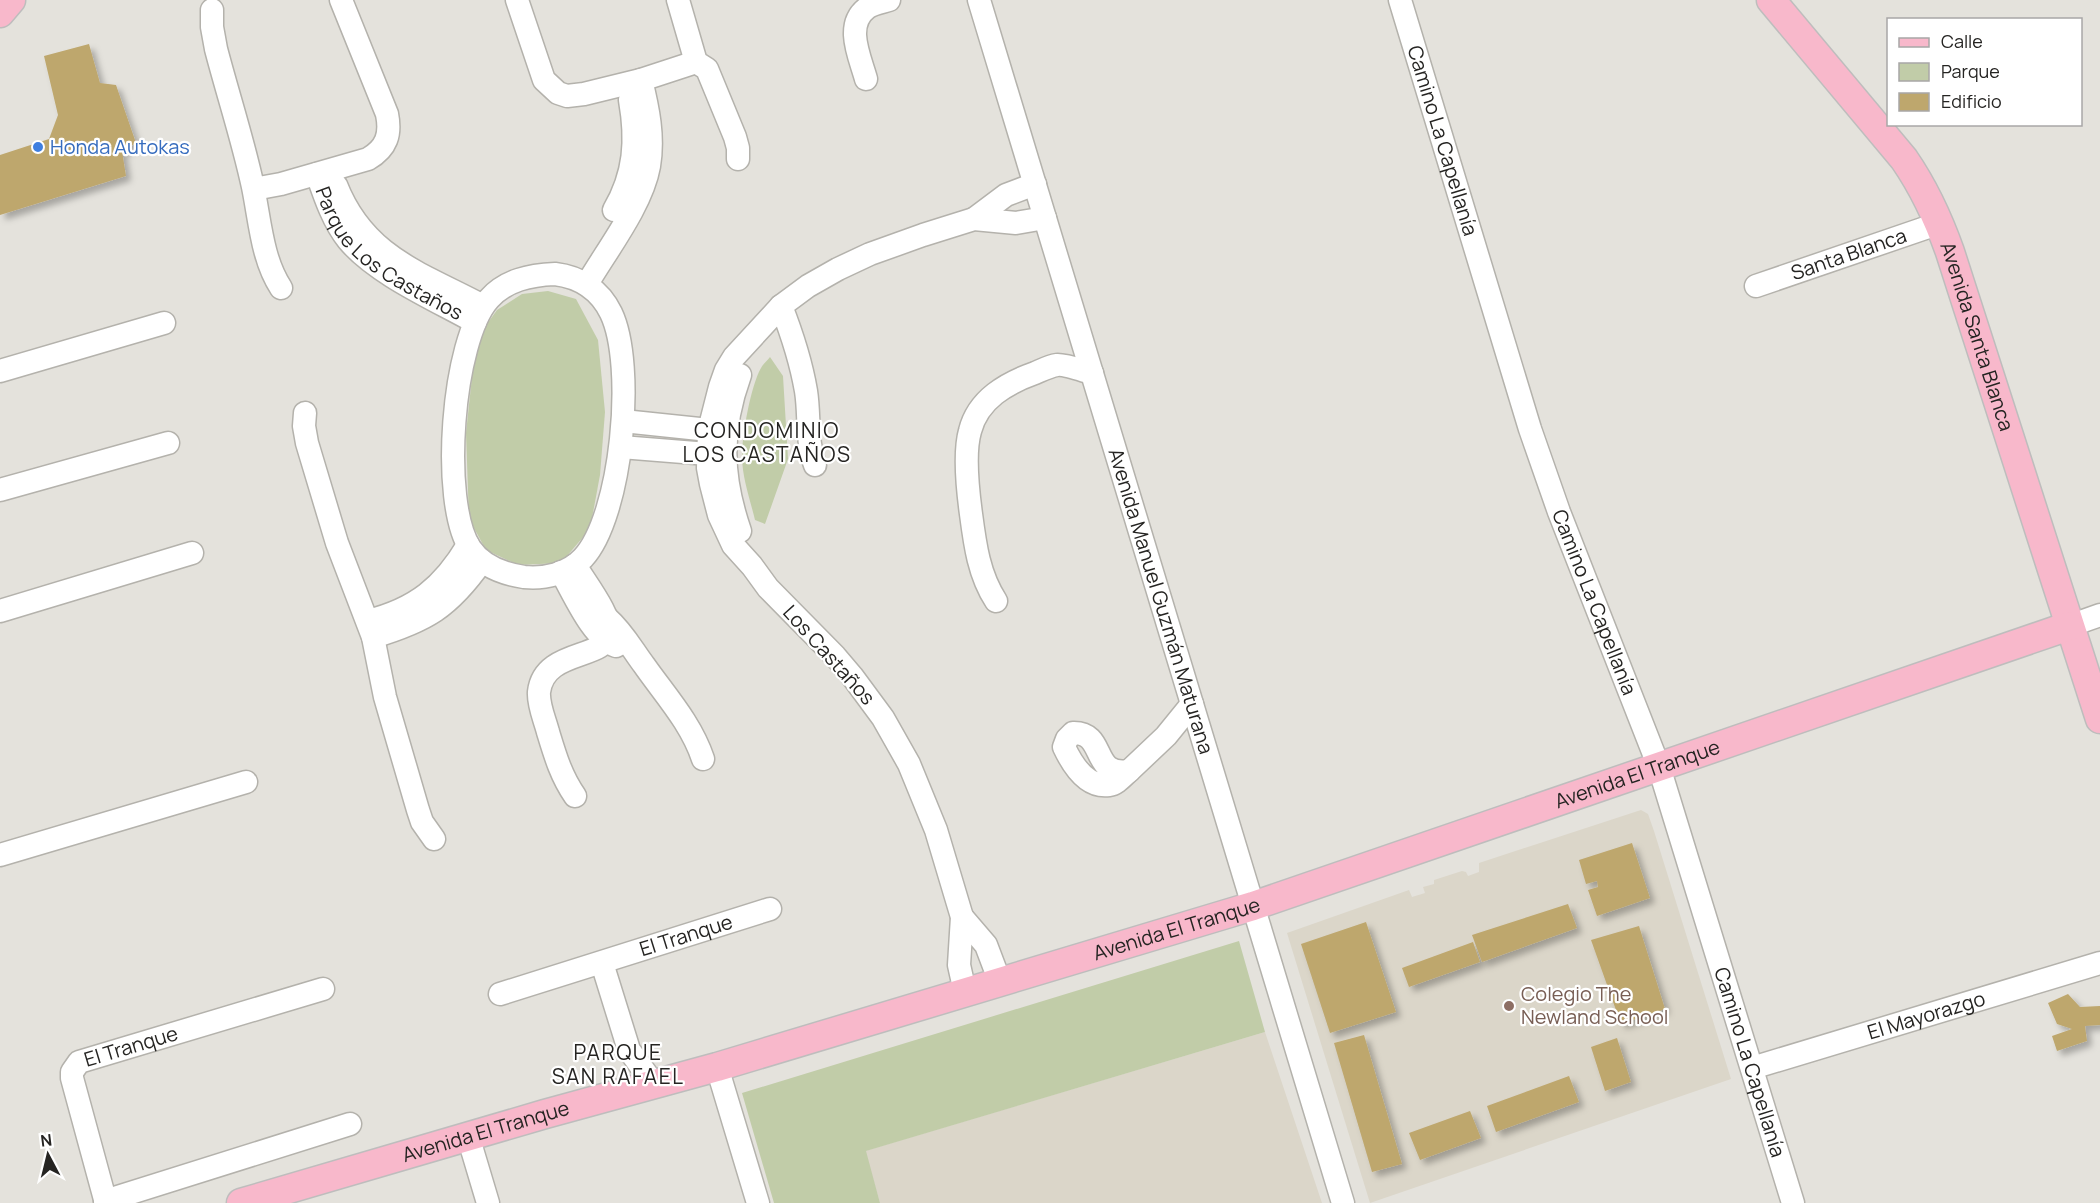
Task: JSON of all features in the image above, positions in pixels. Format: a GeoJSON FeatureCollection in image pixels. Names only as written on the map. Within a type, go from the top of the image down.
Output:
{"type":"FeatureCollection","features":[{"type":"Feature","properties":{"kind":"main road"},"geometry":{"type":"LineString","coordinates":[[0,12],[11,0]]}},
{"type":"Feature","properties":{"kind":"main road","name":"Avenida Santa Blanca"},"geometry":{"type":"LineString","coordinates":[[1771,0],[1904,159],[1921,185],[1940,223],[2100,719]]}},
{"type":"Feature","properties":{"kind":"main road","name":"Avenida El Tranque"},"geometry":{"type":"LineString","coordinates":[[241,1203],[653,1083],[717,1067],[1253,906],[2070,626]]}},
{"type":"Feature","properties":{"kind":"street","name":"Parque Los Castaños"},"geometry":{"type":"LineString","coordinates":[[254,189],[324,172],[373,156],[383,148],[389,130],[387,114],[341,0]]}},
{"type":"Feature","properties":{"kind":"street"},"geometry":{"type":"LineString","coordinates":[[517,0],[543,80],[552,89],[567,96],[576,96],[633,82],[696,62],[704,66],[736,142],[738,159]]}},
{"type":"Feature","properties":{"kind":"street"},"geometry":{"type":"LineString","coordinates":[[678,0],[696,62]]}},
{"type":"Feature","properties":{"kind":"street"},"geometry":{"type":"LineString","coordinates":[[866,79],[856,44],[855,24],[867,8],[889,0]]}},
{"type":"Feature","properties":{"kind":"street","name":"Camino La Capellanía"},"geometry":{"type":"LineString","coordinates":[[1400,0],[1533,440],[1659,767],[1793,1203]]}},
{"type":"Feature","properties":{"kind":"street","name":"Avenida Manuel Guzmán Maturana"},"geometry":{"type":"LineString","coordinates":[[978,2],[1343,1203]]}},
{"type":"Feature","properties":{"kind":"street"},"geometry":{"type":"LineString","coordinates":[[213,10],[212,27],[216,49],[254,189],[261,234],[271,269],[281,288]]}},
{"type":"Feature","properties":{"kind":"street"},"geometry":{"type":"LineString","coordinates":[[370,629],[428,595],[475,553],[498,570],[526,577],[551,576],[568,569],[588,552],[613,489],[621,447],[623,381],[616,327],[605,303],[596,292],[580,281],[636,202],[649,167],[650,127],[633,82]]}},
{"type":"Feature","properties":{"kind":"street","name":"Parque Los Castaños"},"geometry":{"type":"LineString","coordinates":[[324,172],[338,225],[358,252],[385,272],[479,314]]}},
{"type":"Feature","properties":{"kind":"street","name":"Los Castaños"},"geometry":{"type":"LineString","coordinates":[[709,430],[726,370],[738,352],[781,306],[808,286],[870,254],[974,219],[1006,195],[1035,184]]}},
{"type":"Feature","properties":{"kind":"street","name":"Los Castaños"},"geometry":{"type":"LineString","coordinates":[[974,219],[1016,223],[1045,218]]}},
{"type":"Feature","properties":{"kind":"street","name":"Santa Blanca"},"geometry":{"type":"LineString","coordinates":[[1756,286],[1940,223]]}},
{"type":"Feature","properties":{"kind":"street","name":"Parque Los Castaños"},"geometry":{"type":"LineString","coordinates":[[475,553],[457,513],[453,436],[462,370],[479,314],[502,287],[523,278],[555,274],[580,281]]}},
{"type":"Feature","properties":{"kind":"street"},"geometry":{"type":"LineString","coordinates":[[781,306],[802,366],[808,412],[808,441],[815,465]]}},
{"type":"Feature","properties":{"kind":"street"},"geometry":{"type":"LineString","coordinates":[[0,371],[164,323]]}},
{"type":"Feature","properties":{"kind":"street"},"geometry":{"type":"LineString","coordinates":[[1059,364],[1067,350],[1081,336]]}},
{"type":"Feature","properties":{"kind":"street","name":"Los Castaños"},"geometry":{"type":"LineString","coordinates":[[752,338],[716,450],[752,566],[768,588],[852,676],[897,741],[924,796],[962,917],[959,965],[965,992]]}},
{"type":"Feature","properties":{"kind":"street"},"geometry":{"type":"LineString","coordinates":[[996,601],[985,584],[975,546],[969,499],[969,432],[976,416],[989,398],[1009,383],[1059,364],[1092,373]]}},
{"type":"Feature","properties":{"kind":"street"},"geometry":{"type":"LineString","coordinates":[[305,413],[304,426],[307,443],[337,543],[370,629],[385,697],[418,810],[422,822],[434,839]]}},
{"type":"Feature","properties":{"kind":"street"},"geometry":{"type":"LineString","coordinates":[[621,447],[716,450],[709,430],[623,421]]}},
{"type":"Feature","properties":{"kind":"street"},"geometry":{"type":"LineString","coordinates":[[0,490],[168,443]]}},
{"type":"Feature","properties":{"kind":"street"},"geometry":{"type":"LineString","coordinates":[[0,612],[192,553]]}},
{"type":"Feature","properties":{"kind":"street"},"geometry":{"type":"LineString","coordinates":[[568,569],[598,619],[610,632],[607,641],[596,649],[574,655],[549,670],[541,682],[539,691],[541,709],[556,759],[566,784],[575,796]]}},
{"type":"Feature","properties":{"kind":"street","name":"Avenida El Tranque"},"geometry":{"type":"LineString","coordinates":[[2070,626],[2100,615]]}},
{"type":"Feature","properties":{"kind":"street"},"geometry":{"type":"LineString","coordinates":[[574,655],[598,619]]}},
{"type":"Feature","properties":{"kind":"street"},"geometry":{"type":"LineString","coordinates":[[598,619],[620,631],[689,727],[703,759]]}},
{"type":"Feature","properties":{"kind":"street"},"geometry":{"type":"LineString","coordinates":[[607,641],[636,655]]}},
{"type":"Feature","properties":{"kind":"street"},"geometry":{"type":"LineString","coordinates":[[1129,771],[1166,736],[1192,704]]}},
{"type":"Feature","properties":{"kind":"street"},"geometry":{"type":"LineString","coordinates":[[1166,736],[1202,736]]}},
{"type":"Feature","properties":{"kind":"street"},"geometry":{"type":"LineString","coordinates":[[0,855],[246,782]]}},
{"type":"Feature","properties":{"kind":"street","name":"El Tranque"},"geometry":{"type":"LineString","coordinates":[[500,994],[770,909]]}},
{"type":"Feature","properties":{"kind":"street","name":"Los Castaños"},"geometry":{"type":"LineString","coordinates":[[962,917],[986,945],[1000,982]]}},
{"type":"Feature","properties":{"kind":"street"},"geometry":{"type":"LineString","coordinates":[[602,963],[629,1050],[653,1083]]}},
{"type":"Feature","properties":{"kind":"street","name":"El Mayorazgo"},"geometry":{"type":"LineString","coordinates":[[1752,1068],[2100,963]]}},
{"type":"Feature","properties":{"kind":"street","name":"El Tranque"},"geometry":{"type":"LineString","coordinates":[[323,989],[79,1062],[72,1078],[105,1202],[350,1124]]}},
{"type":"Feature","properties":{"kind":"street"},"geometry":{"type":"LineString","coordinates":[[619,1093],[629,1050]]}},
{"type":"Feature","properties":{"kind":"street"},"geometry":{"type":"LineString","coordinates":[[717,1067],[758,1203]]}},
{"type":"Feature","properties":{"kind":"street"},"geometry":{"type":"LineString","coordinates":[[468,1136],[488,1203]]}},
{"type":"Feature","properties":{"kind":"shaded area","name":"Colegio The Newland School"},"geometry":{"type":"Polygon","coordinates":[[[1641,810],[1648,814],[1654,831],[1731,1079],[1370,1203],[1287,933],[1409,890],[1412,897],[1425,893],[1423,887],[1434,884],[1434,880],[1462,871],[1468,876],[1479,872],[1479,863],[1641,810]]]}},
{"type":"Feature","properties":{"kind":"shaded area"},"geometry":{"type":"Polygon","coordinates":[[[1265,1032],[1322,1203],[880,1203],[865,1151],[1265,1032]]]}},
{"type":"Feature","properties":{"kind":"green space"},"geometry":{"type":"Polygon","coordinates":[[[548,291],[576,299],[598,340],[605,412],[600,475],[590,529],[561,563],[518,565],[486,550],[469,519],[466,433],[474,358],[484,328],[497,310],[522,294],[548,291]]]}},
{"type":"Feature","properties":{"kind":"green space"},"geometry":{"type":"Polygon","coordinates":[[[770,357],[783,376],[788,459],[765,524],[755,520],[742,464],[742,447],[745,423],[757,376],[770,357]]]}},
{"type":"Feature","properties":{"kind":"green space"},"geometry":{"type":"Polygon","coordinates":[[[1239,941],[1265,1032],[866,1151],[880,1203],[774,1203],[742,1093],[1239,941]]]}},
{"type":"Feature","properties":{"kind":"building"},"geometry":{"type":"Polygon","coordinates":[[[89,44],[100,83],[116,85],[136,143],[122,151],[126,176],[0,215],[0,155],[49,139],[58,115],[44,56],[89,44]]]}},
{"type":"Feature","properties":{"kind":"building"},"geometry":{"type":"Polygon","coordinates":[[[1632,843],[1650,898],[1597,916],[1588,890],[1598,887],[1597,881],[1586,884],[1579,860],[1632,843]]]}},
{"type":"Feature","properties":{"kind":"building"},"geometry":{"type":"Polygon","coordinates":[[[1568,904],[1577,928],[1482,962],[1472,935],[1568,904]]]}},
{"type":"Feature","properties":{"kind":"building"},"geometry":{"type":"Polygon","coordinates":[[[1366,922],[1396,1012],[1330,1033],[1301,944],[1366,922]]]}},
{"type":"Feature","properties":{"kind":"building"},"geometry":{"type":"Polygon","coordinates":[[[1639,926],[1665,1009],[1621,1024],[1591,940],[1639,926]]]}},
{"type":"Feature","properties":{"kind":"building"},"geometry":{"type":"Polygon","coordinates":[[[1473,942],[1480,962],[1409,987],[1402,968],[1473,942]]]}},
{"type":"Feature","properties":{"kind":"building"},"geometry":{"type":"Polygon","coordinates":[[[2068,994],[2080,1007],[2100,1006],[2100,1025],[2085,1026],[2087,1041],[2057,1051],[2052,1036],[2072,1029],[2057,1024],[2048,1003],[2068,994]]]}},
{"type":"Feature","properties":{"kind":"building"},"geometry":{"type":"Polygon","coordinates":[[[1364,1035],[1402,1164],[1372,1172],[1334,1043],[1364,1035]]]}},
{"type":"Feature","properties":{"kind":"building"},"geometry":{"type":"Polygon","coordinates":[[[1617,1038],[1631,1082],[1605,1091],[1591,1047],[1617,1038]]]}},
{"type":"Feature","properties":{"kind":"building"},"geometry":{"type":"Polygon","coordinates":[[[1569,1076],[1579,1102],[1496,1132],[1487,1106],[1569,1076]]]}},
{"type":"Feature","properties":{"kind":"building"},"geometry":{"type":"Polygon","coordinates":[[[1470,1111],[1481,1138],[1420,1160],[1409,1133],[1470,1111]]]}},
{"type":"Feature","properties":{"kind":"place","name":"Honda Autokas"},"geometry":{"type":"Point","coordinates":[38,147]}},
{"type":"Feature","properties":{"kind":"place","name":"Colegio The Newland School"},"geometry":{"type":"Point","coordinates":[1509,1006]}},
{"type":"Feature","properties":{"kind":"district","name":"CONDOMINIO LOS CASTAÑOS"},"geometry":{"type":"Point","coordinates":[767,443]}},
{"type":"Feature","properties":{"kind":"district","name":"PARQUE SAN RAFAEL"},"geometry":{"type":"Point","coordinates":[618,1065]}}]}
